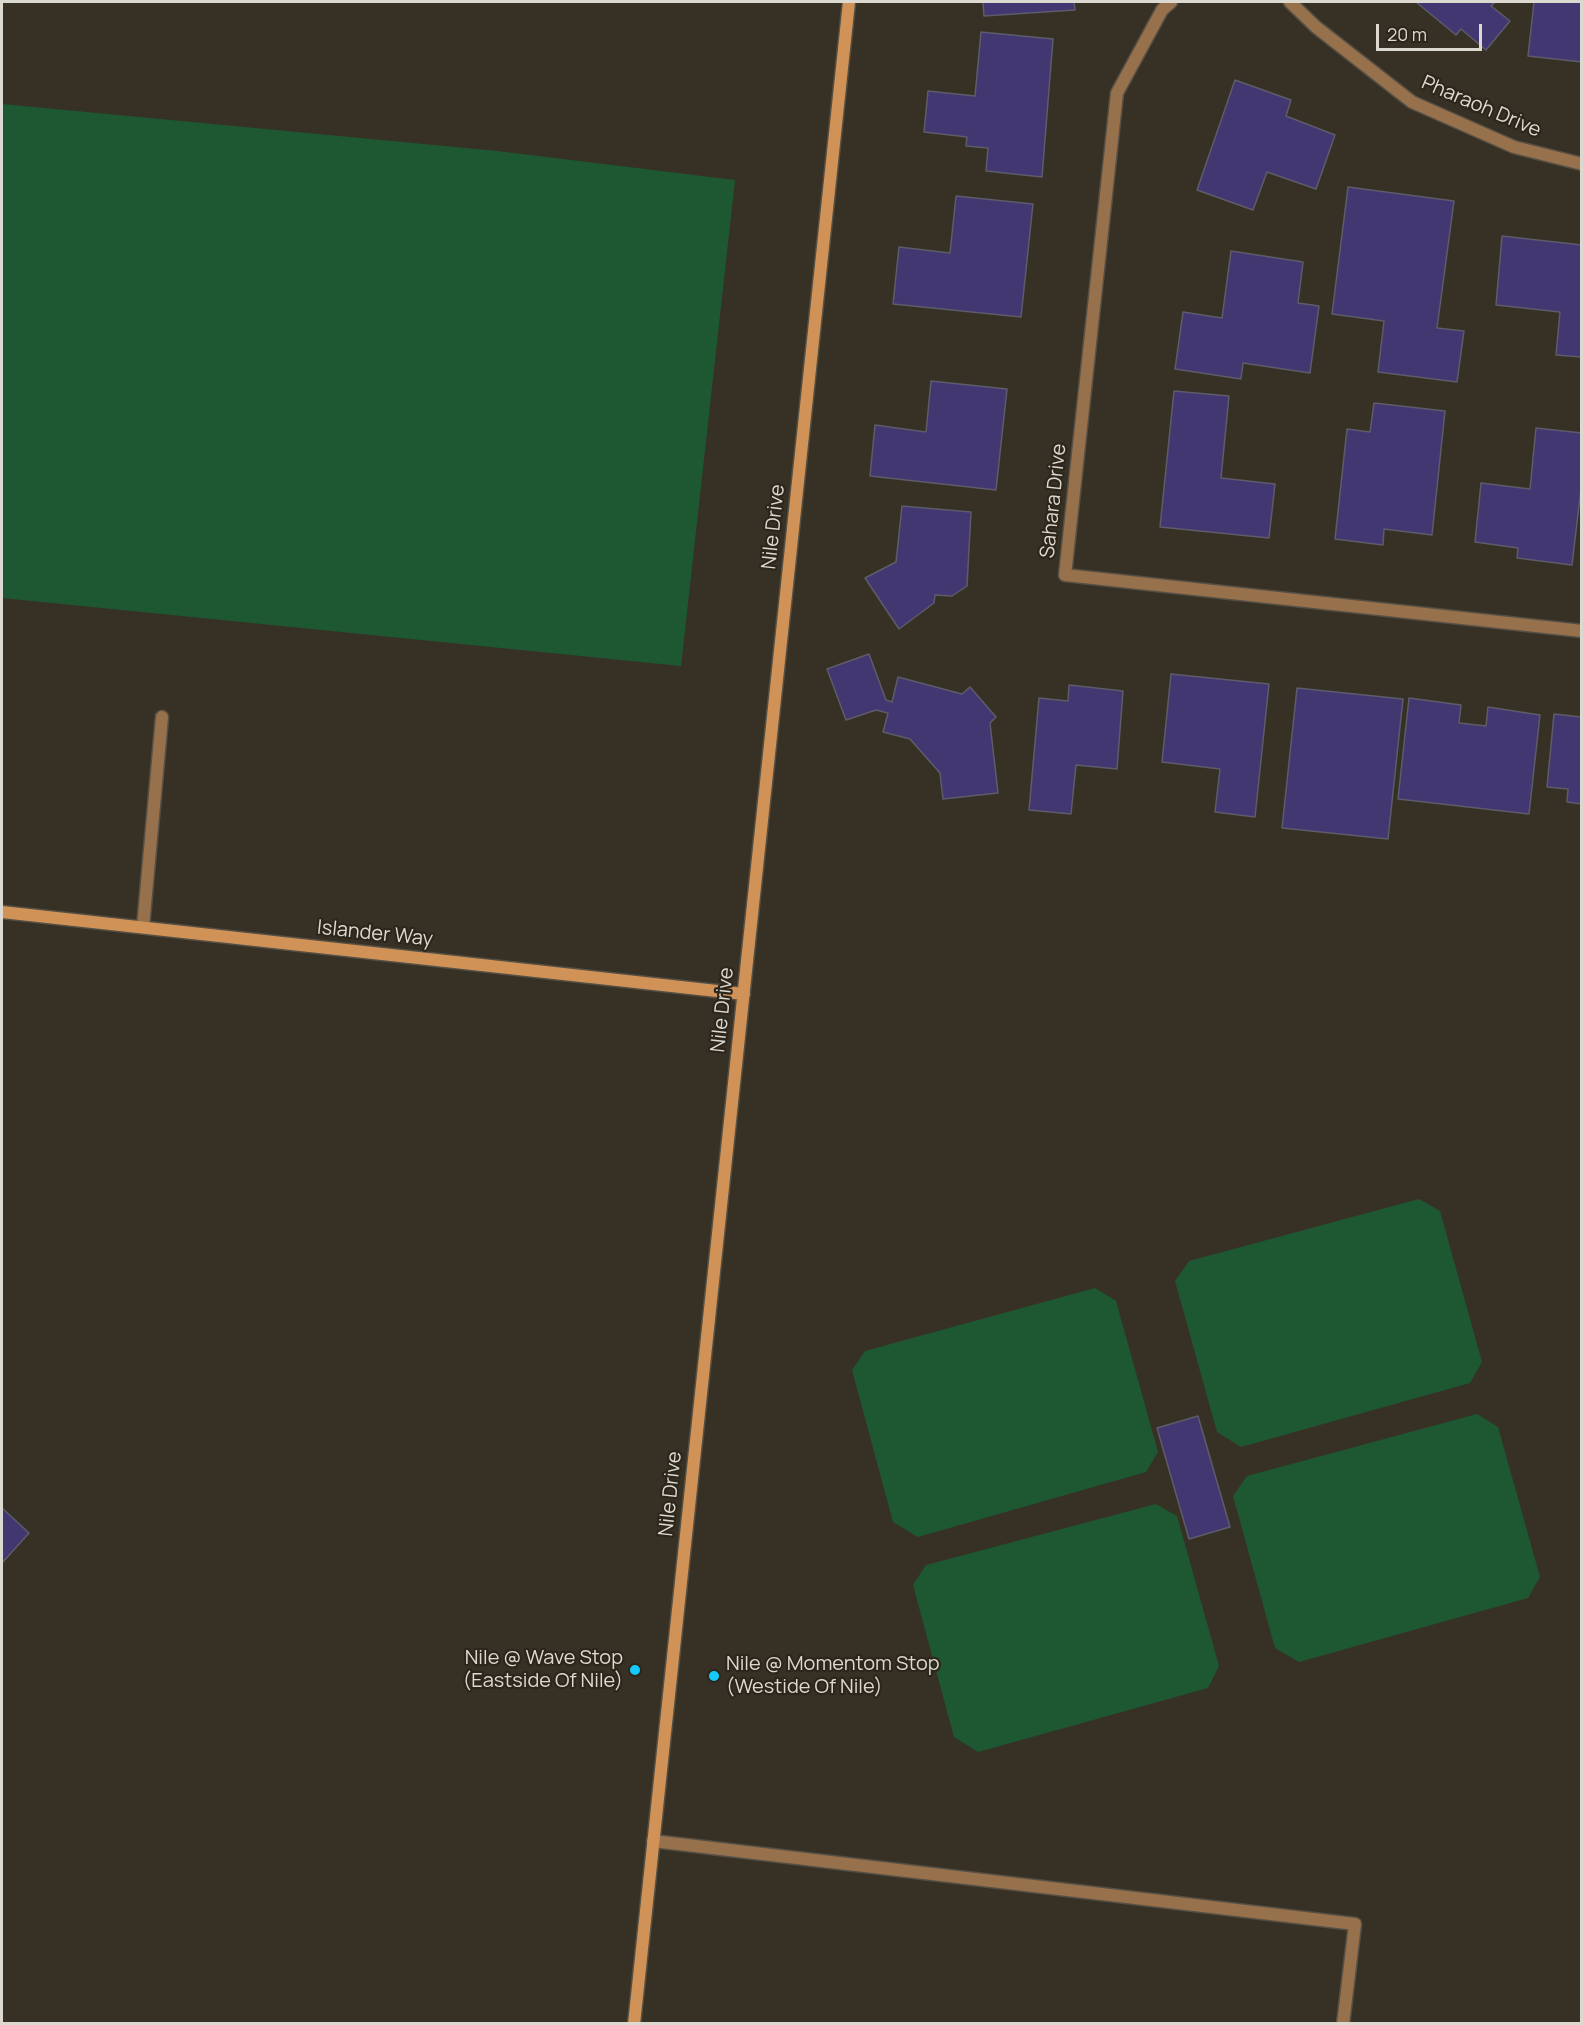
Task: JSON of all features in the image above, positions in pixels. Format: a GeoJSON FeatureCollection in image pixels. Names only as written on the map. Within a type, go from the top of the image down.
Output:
{"type":"FeatureCollection","features":[{"type":"Feature","properties":{"kind":"main road","name":"Nile Drive"},"geometry":{"type":"LineString","coordinates":[[634,2024],[849,2]]}},
{"type":"Feature","properties":{"kind":"main road","name":"Islander Way"},"geometry":{"type":"LineString","coordinates":[[2,912],[744,994]]}},
{"type":"Feature","properties":{"kind":"street","name":"Sahara Drive"},"geometry":{"type":"LineString","coordinates":[[1171,2],[1162,10],[1118,93],[1065,575],[1581,631]]}},
{"type":"Feature","properties":{"kind":"street","name":"Pharaoh Drive"},"geometry":{"type":"LineString","coordinates":[[1290,2],[1316,27],[1412,102],[1514,147],[1581,164]]}},
{"type":"Feature","properties":{"kind":"street"},"geometry":{"type":"LineString","coordinates":[[143,927],[162,717]]}},
{"type":"Feature","properties":{"kind":"street"},"geometry":{"type":"LineString","coordinates":[[653,1841],[1355,1924],[1343,2024]]}},
{"type":"Feature","properties":{"kind":"green space"},"geometry":{"type":"Polygon","coordinates":[[[2,104],[497,151],[735,180],[681,666],[2,598],[2,104]]]}},
{"type":"Feature","properties":{"kind":"green space"},"geometry":{"type":"Polygon","coordinates":[[[1419,1199],[1440,1211],[1482,1362],[1470,1383],[1241,1447],[1217,1432],[1175,1281],[1189,1261],[1419,1199]]]}},
{"type":"Feature","properties":{"kind":"green space"},"geometry":{"type":"Polygon","coordinates":[[[1095,1288],[1116,1301],[1158,1452],[1146,1472],[918,1537],[893,1522],[852,1370],[865,1351],[1095,1288]]]}},
{"type":"Feature","properties":{"kind":"green space"},"geometry":{"type":"Polygon","coordinates":[[[1477,1414],[1498,1427],[1540,1577],[1528,1598],[1299,1662],[1275,1648],[1233,1496],[1247,1476],[1477,1414]]]}},
{"type":"Feature","properties":{"kind":"green space"},"geometry":{"type":"Polygon","coordinates":[[[1156,1504],[1177,1516],[1219,1666],[1208,1688],[978,1752],[954,1737],[913,1585],[926,1565],[1156,1504]]]}},
{"type":"Feature","properties":{"kind":"building"},"geometry":{"type":"Polygon","coordinates":[[[983,2],[1074,2],[1075,10],[984,16],[983,2]]]}},
{"type":"Feature","properties":{"kind":"building"},"geometry":{"type":"Polygon","coordinates":[[[1416,2],[1495,2],[1491,6],[1510,21],[1486,50],[1461,29],[1456,35],[1416,2]]]}},
{"type":"Feature","properties":{"kind":"building"},"geometry":{"type":"Polygon","coordinates":[[[1534,2],[1582,2],[1582,62],[1528,56],[1534,2]]]}},
{"type":"Feature","properties":{"kind":"building"},"geometry":{"type":"Polygon","coordinates":[[[981,32],[1053,39],[1042,177],[986,171],[988,148],[966,146],[967,137],[924,132],[928,91],[975,96],[981,32]]]}},
{"type":"Feature","properties":{"kind":"building"},"geometry":{"type":"Polygon","coordinates":[[[1235,80],[1291,100],[1286,116],[1335,135],[1316,189],[1267,172],[1253,210],[1197,190],[1235,80]]]}},
{"type":"Feature","properties":{"kind":"building"},"geometry":{"type":"Polygon","coordinates":[[[1348,187],[1454,201],[1437,328],[1464,331],[1457,382],[1378,372],[1384,321],[1332,314],[1348,187]]]}},
{"type":"Feature","properties":{"kind":"building"},"geometry":{"type":"Polygon","coordinates":[[[956,196],[1033,204],[1021,317],[893,304],[899,247],[950,253],[956,196]]]}},
{"type":"Feature","properties":{"kind":"building"},"geometry":{"type":"Polygon","coordinates":[[[1502,236],[1582,245],[1582,357],[1556,355],[1560,312],[1496,305],[1502,236]]]}},
{"type":"Feature","properties":{"kind":"building"},"geometry":{"type":"Polygon","coordinates":[[[1231,251],[1303,262],[1298,303],[1319,306],[1310,373],[1243,363],[1241,379],[1175,369],[1183,312],[1222,318],[1231,251]]]}},
{"type":"Feature","properties":{"kind":"building"},"geometry":{"type":"Polygon","coordinates":[[[931,381],[1007,389],[996,490],[870,476],[875,425],[926,432],[931,381]]]}},
{"type":"Feature","properties":{"kind":"building"},"geometry":{"type":"Polygon","coordinates":[[[1174,391],[1229,396],[1221,478],[1275,484],[1269,538],[1160,527],[1174,391]]]}},
{"type":"Feature","properties":{"kind":"building"},"geometry":{"type":"Polygon","coordinates":[[[1374,403],[1445,411],[1432,535],[1384,529],[1383,545],[1335,539],[1347,429],[1370,432],[1374,403]]]}},
{"type":"Feature","properties":{"kind":"building"},"geometry":{"type":"Polygon","coordinates":[[[1536,428],[1582,433],[1582,480],[1572,565],[1517,558],[1518,548],[1475,542],[1481,483],[1530,489],[1536,428]]]}},
{"type":"Feature","properties":{"kind":"building"},"geometry":{"type":"Polygon","coordinates":[[[902,506],[971,512],[967,586],[952,596],[935,595],[934,603],[899,629],[865,578],[896,562],[902,506]]]}},
{"type":"Feature","properties":{"kind":"building"},"geometry":{"type":"Polygon","coordinates":[[[869,654],[886,700],[892,702],[898,677],[962,694],[970,687],[996,717],[990,723],[998,793],[943,799],[940,773],[910,739],[883,732],[888,713],[876,710],[846,720],[827,669],[869,654]]]}},
{"type":"Feature","properties":{"kind":"building"},"geometry":{"type":"Polygon","coordinates":[[[1171,674],[1269,684],[1255,817],[1215,812],[1220,769],[1162,762],[1171,674]]]}},
{"type":"Feature","properties":{"kind":"building"},"geometry":{"type":"Polygon","coordinates":[[[1069,685],[1123,691],[1117,769],[1076,765],[1071,814],[1029,810],[1039,698],[1068,701],[1069,685]]]}},
{"type":"Feature","properties":{"kind":"building"},"geometry":{"type":"Polygon","coordinates":[[[1297,688],[1403,699],[1388,839],[1282,828],[1297,688]]]}},
{"type":"Feature","properties":{"kind":"building"},"geometry":{"type":"Polygon","coordinates":[[[1409,698],[1461,705],[1459,723],[1486,726],[1488,707],[1540,715],[1529,814],[1398,799],[1409,698]]]}},
{"type":"Feature","properties":{"kind":"building"},"geometry":{"type":"Polygon","coordinates":[[[1554,714],[1582,717],[1582,804],[1567,802],[1568,789],[1547,787],[1554,714]]]}},
{"type":"Feature","properties":{"kind":"building"},"geometry":{"type":"Polygon","coordinates":[[[1198,1416],[1230,1527],[1189,1539],[1157,1428],[1198,1416]]]}},
{"type":"Feature","properties":{"kind":"building"},"geometry":{"type":"Polygon","coordinates":[[[2,1508],[29,1533],[2,1563],[2,1508]]]}},
{"type":"Feature","properties":{"kind":"place","name":"Nile @ Wave Stop (Eastside Of Nile)"},"geometry":{"type":"Point","coordinates":[635,1670]}},
{"type":"Feature","properties":{"kind":"place","name":"Nile @ Momentom Stop (Westide Of Nile)"},"geometry":{"type":"Point","coordinates":[714,1676]}}]}
